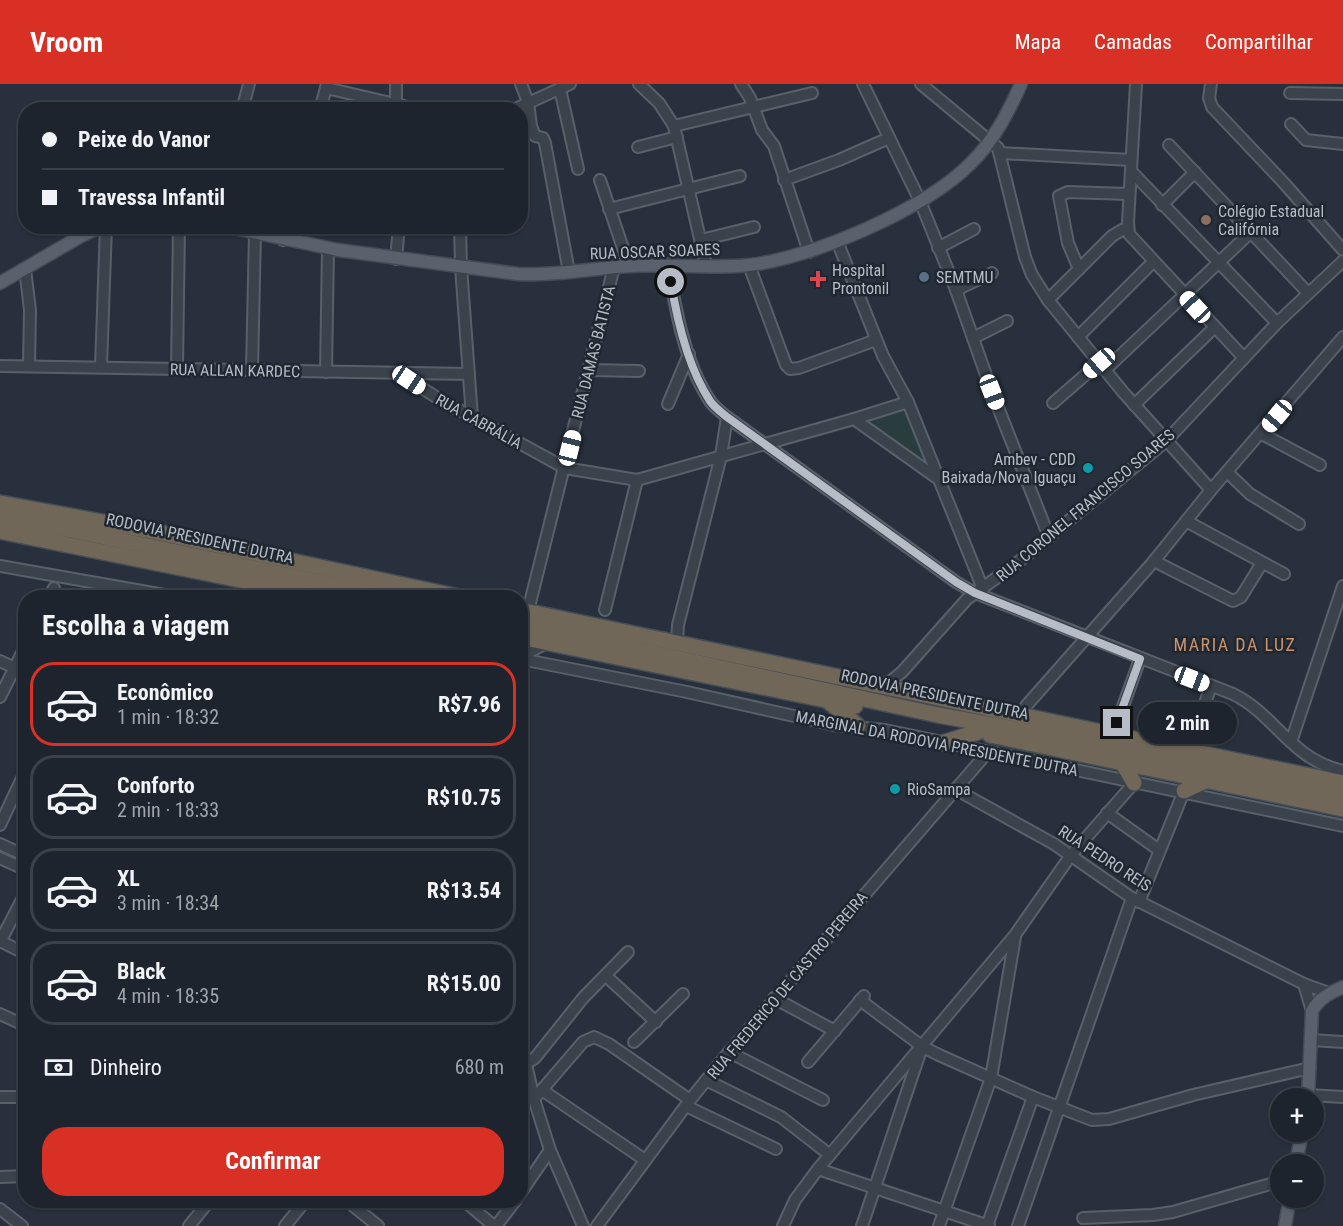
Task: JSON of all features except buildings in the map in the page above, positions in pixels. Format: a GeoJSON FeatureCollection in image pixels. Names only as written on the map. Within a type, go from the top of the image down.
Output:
{"type":"FeatureCollection","features":[{"type":"Feature","properties":{"kind":"highway"},"geometry":{"type":"LineString","coordinates":[[0,503],[161,532],[427,590]]}},
{"type":"Feature","properties":{"kind":"highway","name":"RODOVIA PRESIDENTE DUTRA"},"geometry":{"type":"LineString","coordinates":[[0,518],[83,532],[359,590]]}},
{"type":"Feature","properties":{"kind":"highway","name":"RODOVIA PRESIDENTE DUTRA"},"geometry":{"type":"LineString","coordinates":[[0,531],[291,590]]}},
{"type":"Feature","properties":{"kind":"highway"},"geometry":{"type":"LineString","coordinates":[[0,541],[132,557]]}},
{"type":"Feature","properties":{"kind":"highway"},"geometry":{"type":"LineString","coordinates":[[528,616],[677,643],[1343,783]]}},
{"type":"Feature","properties":{"kind":"highway","name":"RODOVIA PRESIDENTE DUTRA"},"geometry":{"type":"LineString","coordinates":[[528,616],[938,715],[1053,736],[1343,797]]}},
{"type":"Feature","properties":{"kind":"highway","name":"RODOVIA PRESIDENTE DUTRA"},"geometry":{"type":"LineString","coordinates":[[528,639],[1343,809]]}},
{"type":"Feature","properties":{"kind":"highway"},"geometry":{"type":"LineString","coordinates":[[827,700],[858,726]]}},
{"type":"Feature","properties":{"kind":"highway"},"geometry":{"type":"LineString","coordinates":[[942,742],[978,732]]}},
{"type":"Feature","properties":{"kind":"highway"},"geometry":{"type":"LineString","coordinates":[[1122,762],[1134,783]]}},
{"type":"Feature","properties":{"kind":"highway"},"geometry":{"type":"LineString","coordinates":[[1184,791],[1207,780]]}},
{"type":"Feature","properties":{"kind":"main road","name":"RUA OSCAR SOARES"},"geometry":{"type":"LineString","coordinates":[[259,234],[396,259],[518,274],[668,264],[749,265],[809,252],[920,201],[969,166],[991,141],[1021,84]]}},
{"type":"Feature","properties":{"kind":"main road"},"geometry":{"type":"LineString","coordinates":[[0,284],[86,234]]}},
{"type":"Feature","properties":{"kind":"main road"},"geometry":{"type":"LineString","coordinates":[[1309,1088],[1312,1011],[1319,1000],[1343,987]]}},
{"type":"Feature","properties":{"kind":"main road"},"geometry":{"type":"LineString","coordinates":[[1285,1226],[1288,1208]]}},
{"type":"Feature","properties":{"kind":"street"},"geometry":{"type":"LineString","coordinates":[[244,102],[249,84]]}},
{"type":"Feature","properties":{"kind":"street"},"geometry":{"type":"LineString","coordinates":[[396,84],[396,102]]}},
{"type":"Feature","properties":{"kind":"street"},"geometry":{"type":"LineString","coordinates":[[521,84],[528,102],[532,131],[535,136],[543,138],[545,143],[569,272]]}},
{"type":"Feature","properties":{"kind":"street"},"geometry":{"type":"LineString","coordinates":[[639,84],[659,103],[675,131],[706,265]]}},
{"type":"Feature","properties":{"kind":"street"},"geometry":{"type":"LineString","coordinates":[[741,84],[754,107],[762,130],[774,146],[809,252]]}},
{"type":"Feature","properties":{"kind":"street"},"geometry":{"type":"LineString","coordinates":[[863,84],[920,201],[1049,537]]}},
{"type":"Feature","properties":{"kind":"street"},"geometry":{"type":"LineString","coordinates":[[921,84],[991,141],[1000,153],[1025,258],[1032,275],[1048,300],[1102,367],[1211,490]]}},
{"type":"Feature","properties":{"kind":"street"},"geometry":{"type":"LineString","coordinates":[[1136,84],[1127,230],[1153,262],[1244,358]]}},
{"type":"Feature","properties":{"kind":"street"},"geometry":{"type":"LineString","coordinates":[[1211,84],[1210,102],[1215,111],[1276,174],[1343,250]]}},
{"type":"Feature","properties":{"kind":"street"},"geometry":{"type":"LineString","coordinates":[[322,102],[326,86],[388,102]]}},
{"type":"Feature","properties":{"kind":"street"},"geometry":{"type":"LineString","coordinates":[[528,102],[565,86],[578,169]]}},
{"type":"Feature","properties":{"kind":"street"},"geometry":{"type":"LineString","coordinates":[[638,147],[675,131],[754,107],[812,93]]}},
{"type":"Feature","properties":{"kind":"street"},"geometry":{"type":"LineString","coordinates":[[1290,93],[1343,94]]}},
{"type":"Feature","properties":{"kind":"street"},"geometry":{"type":"LineString","coordinates":[[1291,124],[1306,140],[1343,144]]}},
{"type":"Feature","properties":{"kind":"street"},"geometry":{"type":"LineString","coordinates":[[784,180],[839,160],[889,138]]}},
{"type":"Feature","properties":{"kind":"street"},"geometry":{"type":"LineString","coordinates":[[1170,145],[1308,293]]}},
{"type":"Feature","properties":{"kind":"street"},"geometry":{"type":"LineString","coordinates":[[1000,153],[1131,165],[1162,205],[1277,323]]}},
{"type":"Feature","properties":{"kind":"street"},"geometry":{"type":"LineString","coordinates":[[1162,205],[1195,172]]}},
{"type":"Feature","properties":{"kind":"street"},"geometry":{"type":"LineString","coordinates":[[609,209],[740,176]]}},
{"type":"Feature","properties":{"kind":"street"},"geometry":{"type":"LineString","coordinates":[[600,180],[630,266]]}},
{"type":"Feature","properties":{"kind":"street"},"geometry":{"type":"LineString","coordinates":[[1079,269],[1068,243],[1059,196],[1068,192],[1129,194]]}},
{"type":"Feature","properties":{"kind":"street"},"geometry":{"type":"LineString","coordinates":[[701,240],[754,226]]}},
{"type":"Feature","properties":{"kind":"street"},"geometry":{"type":"LineString","coordinates":[[938,248],[974,229]]}},
{"type":"Feature","properties":{"kind":"street"},"geometry":{"type":"LineString","coordinates":[[1048,300],[1112,236],[1122,230],[1127,230]]}},
{"type":"Feature","properties":{"kind":"street"},"geometry":{"type":"LineString","coordinates":[[1053,403],[1102,367],[1185,295],[1251,232]]}},
{"type":"Feature","properties":{"kind":"street"},"geometry":{"type":"LineString","coordinates":[[101,367],[104,234]]}},
{"type":"Feature","properties":{"kind":"street"},"geometry":{"type":"LineString","coordinates":[[177,369],[179,234]]}},
{"type":"Feature","properties":{"kind":"street"},"geometry":{"type":"LineString","coordinates":[[252,370],[255,234]]}},
{"type":"Feature","properties":{"kind":"street"},"geometry":{"type":"LineString","coordinates":[[284,240],[285,234]]}},
{"type":"Feature","properties":{"kind":"street"},"geometry":{"type":"LineString","coordinates":[[396,259],[398,234]]}},
{"type":"Feature","properties":{"kind":"street"},"geometry":{"type":"LineString","coordinates":[[460,234],[472,417]]}},
{"type":"Feature","properties":{"kind":"street"},"geometry":{"type":"LineString","coordinates":[[837,241],[876,340],[895,381],[908,402],[979,591]]}},
{"type":"Feature","properties":{"kind":"street"},"geometry":{"type":"LineString","coordinates":[[326,372],[328,248]]}},
{"type":"Feature","properties":{"kind":"street","name":"RUA CORONEL FRANCISCO SOARES"},"geometry":{"type":"LineString","coordinates":[[875,685],[891,681],[902,672],[964,602],[1049,537],[1166,441],[1277,323],[1343,261]]}},
{"type":"Feature","properties":{"kind":"street"},"geometry":{"type":"LineString","coordinates":[[1078,337],[1153,262]]}},
{"type":"Feature","properties":{"kind":"street"},"geometry":{"type":"LineString","coordinates":[[668,264],[674,300],[690,354],[711,402],[727,417],[947,576],[1087,638],[1243,700],[1317,763],[1343,771]]}},
{"type":"Feature","properties":{"kind":"street"},"geometry":{"type":"LineString","coordinates":[[749,265],[786,365],[790,369],[799,368],[876,340]]}},
{"type":"Feature","properties":{"kind":"street","name":"RUA DAMAS BATISTA"},"geometry":{"type":"LineString","coordinates":[[528,598],[565,468],[614,267]]}},
{"type":"Feature","properties":{"kind":"street"},"geometry":{"type":"LineString","coordinates":[[25,269],[30,310],[29,366]]}},
{"type":"Feature","properties":{"kind":"street"},"geometry":{"type":"LineString","coordinates":[[956,290],[992,273]]}},
{"type":"Feature","properties":{"kind":"street"},"geometry":{"type":"LineString","coordinates":[[973,339],[1007,321]]}},
{"type":"Feature","properties":{"kind":"street"},"geometry":{"type":"LineString","coordinates":[[1134,405],[1215,327]]}},
{"type":"Feature","properties":{"kind":"street"},"geometry":{"type":"LineString","coordinates":[[1026,706],[1154,561],[1211,490],[1343,338]]}},
{"type":"Feature","properties":{"kind":"street"},"geometry":{"type":"LineString","coordinates":[[668,404],[690,354]]}},
{"type":"Feature","properties":{"kind":"street","name":"RUA ALLAN KARDEC"},"geometry":{"type":"LineString","coordinates":[[0,366],[469,374]]}},
{"type":"Feature","properties":{"kind":"street"},"geometry":{"type":"LineString","coordinates":[[589,370],[639,371]]}},
{"type":"Feature","properties":{"kind":"street","name":"RUA CABRÁLIA"},"geometry":{"type":"LineString","coordinates":[[399,373],[439,399],[565,468],[637,480],[908,402]]}},
{"type":"Feature","properties":{"kind":"street"},"geometry":{"type":"LineString","coordinates":[[677,643],[678,625],[721,456],[727,417]]}},
{"type":"Feature","properties":{"kind":"street"},"geometry":{"type":"LineString","coordinates":[[854,419],[938,479]]}},
{"type":"Feature","properties":{"kind":"street"},"geometry":{"type":"LineString","coordinates":[[1262,434],[1320,465]]}},
{"type":"Feature","properties":{"kind":"street"},"geometry":{"type":"LineString","coordinates":[[1227,472],[1250,494],[1299,524]]}},
{"type":"Feature","properties":{"kind":"street"},"geometry":{"type":"LineString","coordinates":[[605,610],[637,480]]}},
{"type":"Feature","properties":{"kind":"street"},"geometry":{"type":"LineString","coordinates":[[1186,521],[1284,574]]}},
{"type":"Feature","properties":{"kind":"street"},"geometry":{"type":"LineString","coordinates":[[1154,561],[1233,600],[1241,597],[1262,563]]}},
{"type":"Feature","properties":{"kind":"street"},"geometry":{"type":"LineString","coordinates":[[1,571],[129,590]]}},
{"type":"Feature","properties":{"kind":"street"},"geometry":{"type":"LineString","coordinates":[[1291,742],[1343,586]]}},
{"type":"Feature","properties":{"kind":"street"},"geometry":{"type":"LineString","coordinates":[[528,656],[532,649],[546,644]]}},
{"type":"Feature","properties":{"kind":"street","name":"MARGINAL DA RODOVIA PRESIDENTE DUTRA"},"geometry":{"type":"LineString","coordinates":[[528,659],[834,725],[858,726],[942,742],[1343,826]]}},
{"type":"Feature","properties":{"kind":"street"},"geometry":{"type":"LineString","coordinates":[[1117,723],[1140,659]]}},
{"type":"Feature","properties":{"kind":"street"},"geometry":{"type":"LineString","coordinates":[[0,697],[18,660]]}},
{"type":"Feature","properties":{"kind":"street"},"geometry":{"type":"LineString","coordinates":[[0,661],[18,670]]}},
{"type":"Feature","properties":{"kind":"street"},"geometry":{"type":"LineString","coordinates":[[902,672],[907,685],[926,695]]}},
{"type":"Feature","properties":{"kind":"street"},"geometry":{"type":"LineString","coordinates":[[1199,720],[1211,686]]}},
{"type":"Feature","properties":{"kind":"street","name":"RUA FREDERICO DE CASTRO PEREIRA"},"geometry":{"type":"LineString","coordinates":[[597,1226],[688,1103],[729,1052],[987,753]]}},
{"type":"Feature","properties":{"kind":"street"},"geometry":{"type":"LineString","coordinates":[[783,1226],[795,1200],[818,1168],[1015,935],[1071,855],[1134,783]]}},
{"type":"Feature","properties":{"kind":"street"},"geometry":{"type":"LineString","coordinates":[[0,825],[18,787]]}},
{"type":"Feature","properties":{"kind":"street","name":"RUA PEDRO REIS"},"geometry":{"type":"LineString","coordinates":[[955,789],[1044,838],[1136,900],[1304,984],[1329,993]]}},
{"type":"Feature","properties":{"kind":"street"},"geometry":{"type":"LineString","coordinates":[[1018,1226],[1136,900],[1184,791]]}},
{"type":"Feature","properties":{"kind":"street"},"geometry":{"type":"LineString","coordinates":[[1107,813],[1159,850]]}},
{"type":"Feature","properties":{"kind":"street"},"geometry":{"type":"LineString","coordinates":[[0,844],[18,852]]}},
{"type":"Feature","properties":{"kind":"street"},"geometry":{"type":"LineString","coordinates":[[0,858],[18,866]]}},
{"type":"Feature","properties":{"kind":"street"},"geometry":{"type":"LineString","coordinates":[[18,907],[0,942],[18,950]]}},
{"type":"Feature","properties":{"kind":"street"},"geometry":{"type":"LineString","coordinates":[[939,1226],[991,1078],[1015,935]]}},
{"type":"Feature","properties":{"kind":"street"},"geometry":{"type":"LineString","coordinates":[[528,1062],[535,1058],[564,1020],[628,952]]}},
{"type":"Feature","properties":{"kind":"street"},"geometry":{"type":"LineString","coordinates":[[606,976],[656,1022]]}},
{"type":"Feature","properties":{"kind":"street"},"geometry":{"type":"LineString","coordinates":[[1304,984],[1312,1011]]}},
{"type":"Feature","properties":{"kind":"street"},"geometry":{"type":"LineString","coordinates":[[634,1042],[683,994]]}},
{"type":"Feature","properties":{"kind":"street"},"geometry":{"type":"LineString","coordinates":[[774,998],[835,1031]]}},
{"type":"Feature","properties":{"kind":"street"},"geometry":{"type":"LineString","coordinates":[[808,1062],[862,998],[922,1047],[1033,1097],[1092,1120],[1101,1121],[1193,1095],[1310,1068]]}},
{"type":"Feature","properties":{"kind":"street"},"geometry":{"type":"LineString","coordinates":[[0,1014],[18,1022]]}},
{"type":"Feature","properties":{"kind":"street"},"geometry":{"type":"LineString","coordinates":[[534,1099],[583,1042],[594,1037],[609,1044],[688,1103],[776,1149]]}},
{"type":"Feature","properties":{"kind":"street"},"geometry":{"type":"LineString","coordinates":[[1311,1040],[1343,1042]]}},
{"type":"Feature","properties":{"kind":"street"},"geometry":{"type":"LineString","coordinates":[[862,1226],[922,1047]]}},
{"type":"Feature","properties":{"kind":"street"},"geometry":{"type":"LineString","coordinates":[[729,1052],[823,1100]]}},
{"type":"Feature","properties":{"kind":"street"},"geometry":{"type":"LineString","coordinates":[[528,1068],[534,1099],[550,1150],[584,1226]]}},
{"type":"Feature","properties":{"kind":"street"},"geometry":{"type":"LineString","coordinates":[[895,1078],[907,1093]]}},
{"type":"Feature","properties":{"kind":"street"},"geometry":{"type":"LineString","coordinates":[[706,1080],[781,1117],[830,1155]]}},
{"type":"Feature","properties":{"kind":"street"},"geometry":{"type":"LineString","coordinates":[[542,1090],[645,1160]]}},
{"type":"Feature","properties":{"kind":"street"},"geometry":{"type":"LineString","coordinates":[[1324,1096],[1343,1097]]}},
{"type":"Feature","properties":{"kind":"street"},"geometry":{"type":"LineString","coordinates":[[0,1098],[18,1097]]}},
{"type":"Feature","properties":{"kind":"street"},"geometry":{"type":"LineString","coordinates":[[818,1168],[987,1226],[1033,1097]]}},
{"type":"Feature","properties":{"kind":"street"},"geometry":{"type":"LineString","coordinates":[[528,1182],[550,1150]]}},
{"type":"Feature","properties":{"kind":"street"},"geometry":{"type":"LineString","coordinates":[[0,1177],[18,1176]]}},
{"type":"Feature","properties":{"kind":"street"},"geometry":{"type":"LineString","coordinates":[[1083,1218],[1173,1212],[1270,1184]]}},
{"type":"Feature","properties":{"kind":"street"},"geometry":{"type":"LineString","coordinates":[[189,1226],[204,1208]]}},
{"type":"Feature","properties":{"kind":"street"},"geometry":{"type":"LineString","coordinates":[[285,1226],[300,1208]]}},
{"type":"Feature","properties":{"kind":"street"},"geometry":{"type":"LineString","coordinates":[[356,1208],[378,1226]]}},
{"type":"Feature","properties":{"kind":"street"},"geometry":{"type":"LineString","coordinates":[[473,1208],[495,1226],[510,1208]]}},
{"type":"Feature","properties":{"kind":"street"},"geometry":{"type":"LineString","coordinates":[[0,1209],[22,1226]]}},
{"type":"Feature","properties":{"kind":"shaded area"},"geometry":{"type":"Polygon","coordinates":[[[906,409],[933,471],[862,421],[906,409]]]}},
{"type":"Feature","properties":{"kind":"place","name":"Colégio Estadual Califórnia"},"geometry":{"type":"Point","coordinates":[1206,220]}},
{"type":"Feature","properties":{"kind":"place","name":"SEMTMU"},"geometry":{"type":"Point","coordinates":[924,277]}},
{"type":"Feature","properties":{"kind":"place","name":"Hospital Prontonil"},"geometry":{"type":"Point","coordinates":[818,279]}},
{"type":"Feature","properties":{"kind":"place","name":"Ambev - CDD Baixada/Nova Iguaçu"},"geometry":{"type":"Point","coordinates":[1088,468]}},
{"type":"Feature","properties":{"kind":"place","name":"RioSampa"},"geometry":{"type":"Point","coordinates":[895,789]}},
{"type":"Feature","properties":{"kind":"district","name":"MARIA DA LUZ"},"geometry":{"type":"Point","coordinates":[1235,645]}},
{"type":"Feature","properties":{"kind":"route"},"geometry":{"type":"LineString","coordinates":[[671,282],[680,325],[694,368],[711,402],[727,417],[956,582],[975,593],[1140,659],[1117,723]]}}]}
